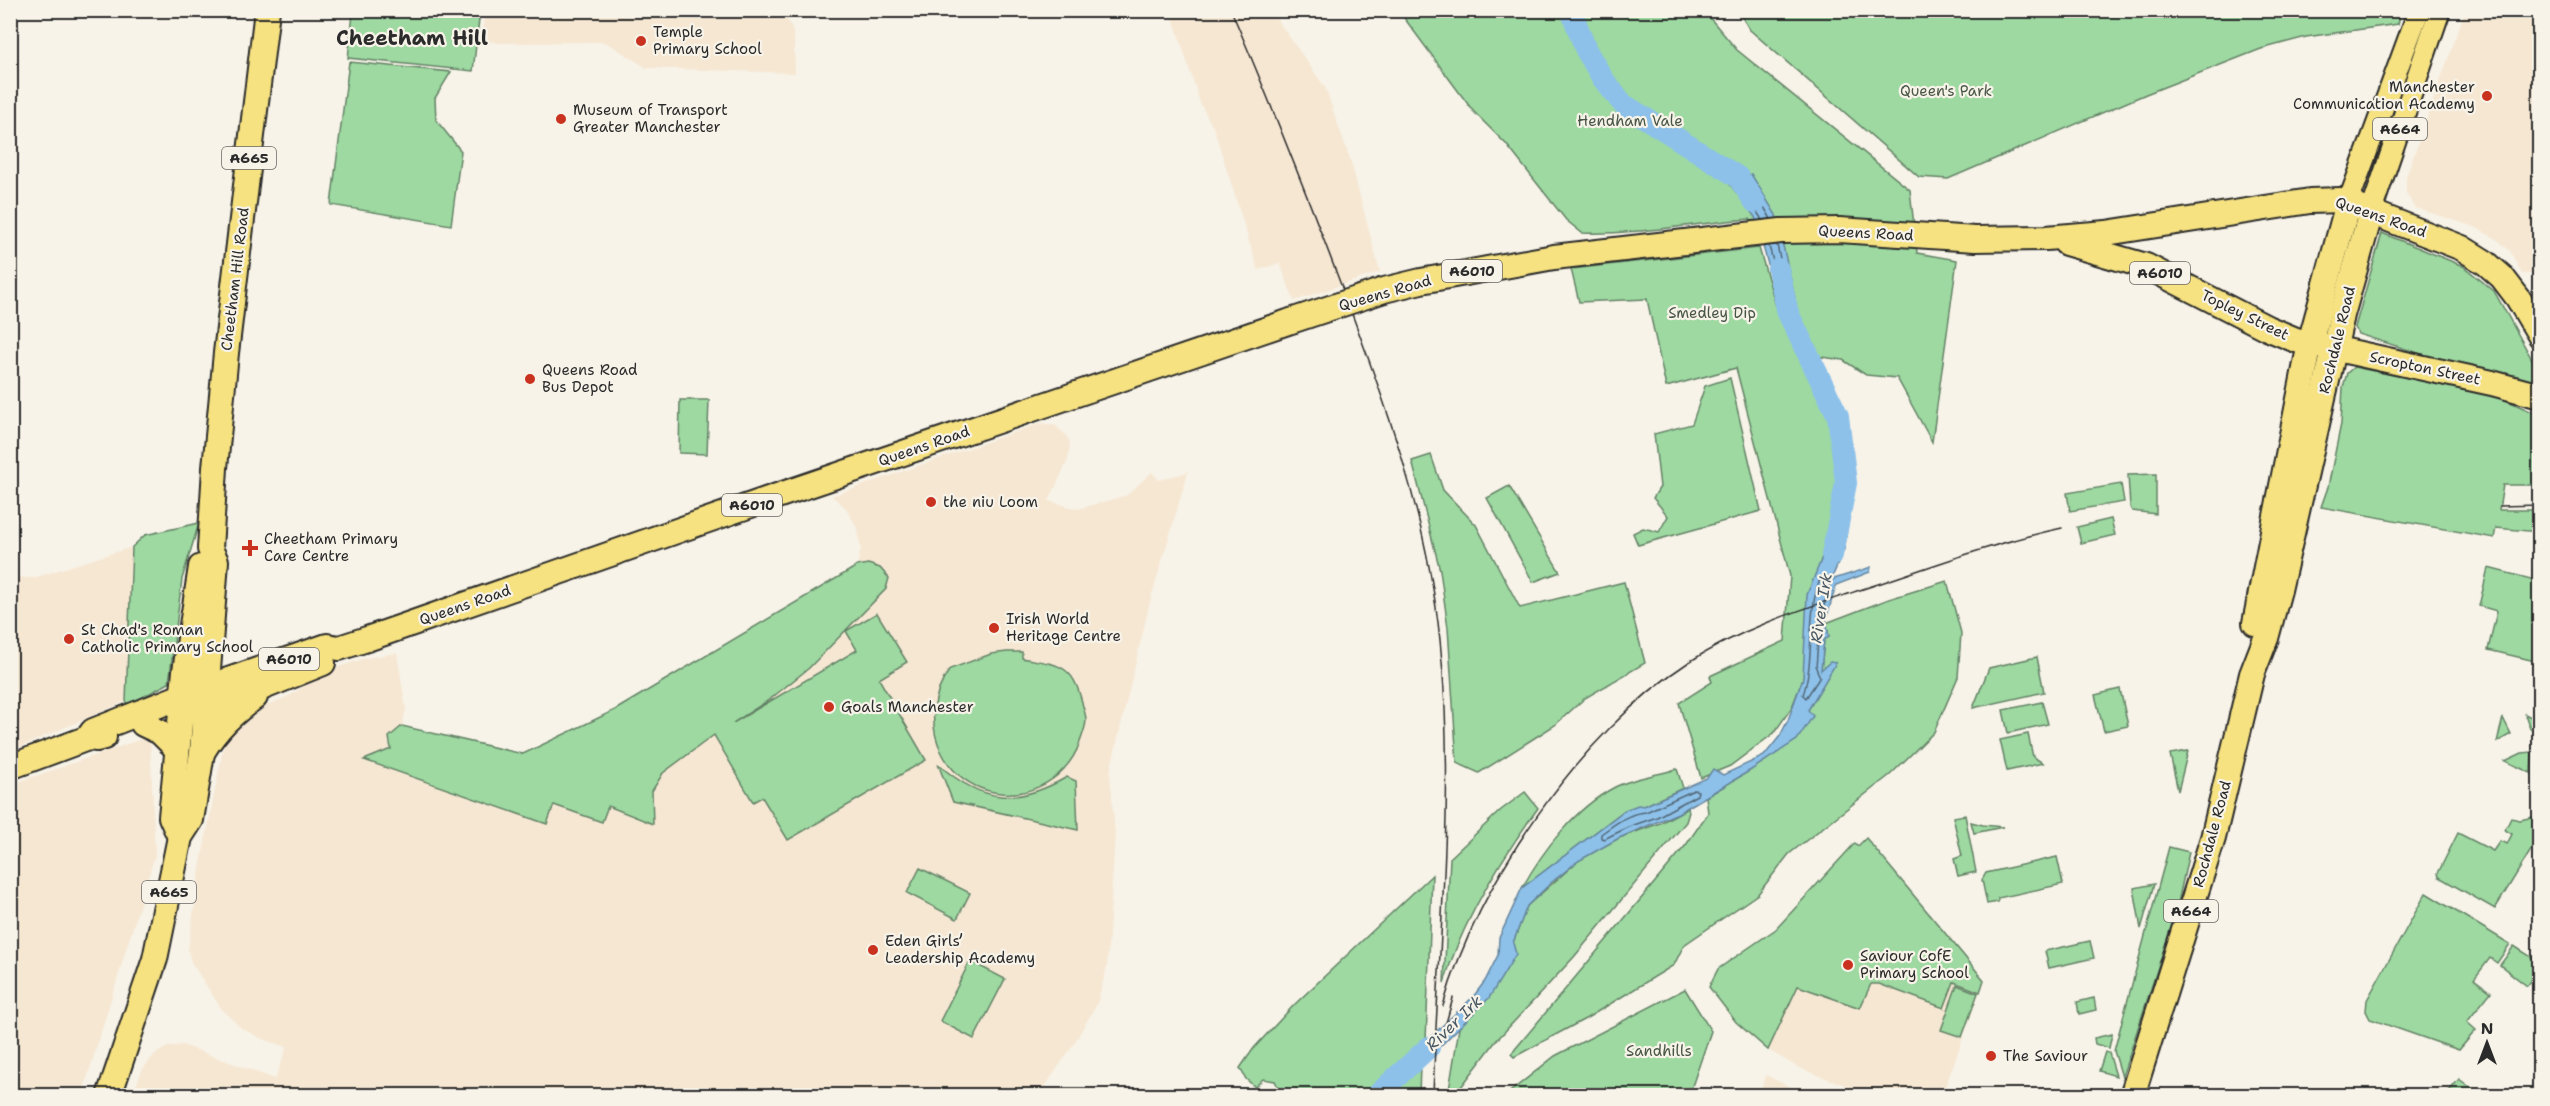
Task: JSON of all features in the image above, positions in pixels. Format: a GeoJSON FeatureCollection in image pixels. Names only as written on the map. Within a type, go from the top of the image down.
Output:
{"type":"FeatureCollection","features":[{"type":"Feature","properties":{"kind":"highway","name":"Cheetham Hill Road"},"geometry":{"type":"LineString","coordinates":[[109,1095],[155,959],[177,831],[171,817],[177,749],[210,651],[216,561],[210,549],[215,468],[226,353],[267,10]]}},
{"type":"Feature","properties":{"kind":"highway","name":"Queens Road"},"geometry":{"type":"LineString","coordinates":[[10,767],[88,738],[97,739],[143,724],[239,677],[327,646],[339,648],[1384,290],[1530,261],[1781,231],[1839,230],[1975,239],[2046,238],[2106,233],[2257,211],[2270,215],[2347,208],[2370,218],[2429,233],[2463,248],[2486,263],[2511,289],[2540,335]]}},
{"type":"Feature","properties":{"kind":"highway","name":"Rochdale Road"},"geometry":{"type":"LineString","coordinates":[[2252,674],[2253,629],[2310,343],[2347,208]]}},
{"type":"Feature","properties":{"kind":"highway","name":"Rochdale Road"},"geometry":{"type":"LineString","coordinates":[[2132,1095],[2213,838],[2252,674],[2266,638],[2277,597],[2336,342],[2370,218]]}},
{"type":"Feature","properties":{"kind":"highway","name":"Topley Street"},"geometry":{"type":"LineString","coordinates":[[2046,238],[2146,266],[2267,328],[2310,343]]}},
{"type":"Feature","properties":{"kind":"highway"},"geometry":{"type":"LineString","coordinates":[[2317,312],[2321,327],[2336,342]]}},
{"type":"Feature","properties":{"kind":"highway"},"geometry":{"type":"LineString","coordinates":[[2267,328],[2276,336],[2291,359],[2301,391]]}},
{"type":"Feature","properties":{"kind":"highway","name":"Scropton Street"},"geometry":{"type":"LineString","coordinates":[[2310,343],[2336,342],[2540,396]]}},
{"type":"Feature","properties":{"kind":"highway","name":"Cheetham Hill Road"},"geometry":{"type":"LineString","coordinates":[[177,831],[191,820],[202,753],[194,700],[202,560],[210,549]]}},
{"type":"Feature","properties":{"kind":"highway"},"geometry":{"type":"LineString","coordinates":[[177,831],[181,815],[207,588],[214,580]]}},
{"type":"Feature","properties":{"kind":"highway","name":"Queens Road"},"geometry":{"type":"LineString","coordinates":[[88,738],[93,731],[194,700],[261,688],[332,659],[339,648]]}},
{"type":"Feature","properties":{"kind":"highway"},"geometry":{"type":"LineString","coordinates":[[210,651],[216,662],[239,677]]}},
{"type":"Feature","properties":{"kind":"highway"},"geometry":{"type":"LineString","coordinates":[[202,753],[218,728],[234,712],[254,698],[261,688]]}},
{"type":"Feature","properties":{"kind":"highway"},"geometry":{"type":"LineString","coordinates":[[143,724],[160,732],[177,749]]}},
{"type":"Feature","properties":{"kind":"main road","name":"Rochdale Road"},"geometry":{"type":"LineString","coordinates":[[2347,208],[2419,10]]}},
{"type":"Feature","properties":{"kind":"main road","name":"Rochdale Road"},"geometry":{"type":"LineString","coordinates":[[2370,218],[2440,10]]}},
{"type":"Feature","properties":{"kind":"shaded area","name":"Temple Primary School"},"geometry":{"type":"Polygon","coordinates":[[[485,11],[782,11],[792,28],[795,73],[647,68],[607,43],[500,43],[481,40],[485,11]]]}},
{"type":"Feature","properties":{"kind":"shaded area"},"geometry":{"type":"Polygon","coordinates":[[[1171,11],[1271,11],[1325,87],[1351,162],[1380,272],[1294,301],[1280,263],[1258,270],[1214,129],[1200,103],[1171,11]]]}},
{"type":"Feature","properties":{"kind":"shaded area","name":"Manchester Communication Academy"},"geometry":{"type":"Polygon","coordinates":[[[2465,11],[2539,11],[2539,274],[2522,274],[2510,251],[2499,241],[2475,227],[2415,208],[2406,193],[2406,177],[2465,11]]]}},
{"type":"Feature","properties":{"kind":"shaded area"},"geometry":{"type":"Polygon","coordinates":[[[1041,423],[1056,426],[1070,442],[1068,460],[1049,501],[1078,509],[1127,495],[1152,472],[1159,480],[1188,472],[1150,602],[1110,772],[1115,834],[1107,967],[1097,1004],[1072,1047],[1039,1095],[132,1096],[142,1070],[154,1055],[167,1047],[183,1045],[275,1079],[287,1047],[262,1039],[241,1028],[222,1010],[191,962],[188,950],[200,868],[224,744],[234,728],[254,711],[291,695],[326,671],[366,658],[397,653],[406,709],[402,726],[523,754],[615,710],[857,566],[861,549],[856,526],[846,508],[832,496],[1041,423]]]}},
{"type":"Feature","properties":{"kind":"shaded area","name":"St Chad's Roman Catholic Primary School"},"geometry":{"type":"Polygon","coordinates":[[[132,547],[126,701],[11,751],[10,577],[33,578],[132,547]]]}},
{"type":"Feature","properties":{"kind":"shaded area"},"geometry":{"type":"Polygon","coordinates":[[[150,736],[155,855],[82,1095],[11,1095],[10,785],[150,736]]]}},
{"type":"Feature","properties":{"kind":"shaded area","name":"Saviour CofE Primary School"},"geometry":{"type":"Polygon","coordinates":[[[1866,838],[1984,980],[1942,1096],[1872,1095],[1799,1068],[1768,1050],[1748,1034],[1724,1008],[1709,987],[1718,969],[1776,929],[1855,843],[1858,846],[1866,838]]]}},
{"type":"Feature","properties":{"kind":"shaded area"},"geometry":{"type":"Polygon","coordinates":[[[1766,1075],[1790,1087],[1811,1095],[1759,1095],[1766,1075]]]}},
{"type":"Feature","properties":{"kind":"green space"},"geometry":{"type":"Polygon","coordinates":[[[334,11],[480,11],[473,71],[348,58],[353,14],[334,11]]]}},
{"type":"Feature","properties":{"kind":"green space","name":"Hendham Vale"},"geometry":{"type":"Polygon","coordinates":[[[1399,11],[1704,11],[1737,50],[1910,190],[1917,253],[1957,260],[1932,442],[1897,378],[1866,375],[1843,360],[1815,356],[1802,333],[1776,252],[1750,219],[1645,231],[1582,233],[1566,220],[1506,144],[1473,111],[1399,11]]]}},
{"type":"Feature","properties":{"kind":"green space","name":"Queen's Park"},"geometry":{"type":"Polygon","coordinates":[[[1738,11],[2401,11],[2398,24],[2306,37],[2261,49],[2146,94],[1948,179],[1919,177],[1750,30],[1738,11]]]}},
{"type":"Feature","properties":{"kind":"green space"},"geometry":{"type":"Polygon","coordinates":[[[349,62],[451,72],[435,98],[436,120],[461,151],[451,225],[331,205],[349,62]]]}},
{"type":"Feature","properties":{"kind":"green space"},"geometry":{"type":"Polygon","coordinates":[[[2382,233],[2463,266],[2494,291],[2539,372],[2539,388],[2507,381],[2358,334],[2355,327],[2382,233]]]}},
{"type":"Feature","properties":{"kind":"green space","name":"Smedley Dip"},"geometry":{"type":"Polygon","coordinates":[[[1759,248],[1776,306],[1831,419],[1840,498],[1813,587],[1804,676],[1792,707],[1774,733],[1730,766],[1701,778],[1679,703],[1712,682],[1710,676],[1785,641],[1790,576],[1736,368],[1666,387],[1647,299],[1579,302],[1571,269],[1759,248]]]}},
{"type":"Feature","properties":{"kind":"green space"},"geometry":{"type":"Polygon","coordinates":[[[2354,367],[2497,396],[2539,415],[2539,485],[2503,485],[2499,510],[2539,510],[2539,532],[2496,528],[2494,538],[2321,507],[2328,487],[2341,424],[2343,387],[2347,373],[2354,367]]]}},
{"type":"Feature","properties":{"kind":"green space"},"geometry":{"type":"Polygon","coordinates":[[[1730,378],[1761,511],[1638,545],[1633,533],[1643,528],[1659,532],[1668,516],[1653,498],[1660,487],[1654,434],[1692,424],[1705,386],[1730,378]]]}},
{"type":"Feature","properties":{"kind":"green space"},"geometry":{"type":"Polygon","coordinates":[[[680,400],[709,400],[707,454],[679,453],[680,400]]]}},
{"type":"Feature","properties":{"kind":"green space"},"geometry":{"type":"Polygon","coordinates":[[[1431,455],[1443,490],[1476,525],[1520,608],[1624,582],[1645,663],[1585,698],[1555,725],[1479,773],[1457,763],[1448,628],[1440,570],[1412,461],[1431,455]]]}},
{"type":"Feature","properties":{"kind":"green space"},"geometry":{"type":"Polygon","coordinates":[[[2156,474],[2156,514],[2132,511],[2128,475],[2156,474]]]}},
{"type":"Feature","properties":{"kind":"green space"},"geometry":{"type":"Polygon","coordinates":[[[2121,484],[2124,502],[2070,511],[2067,493],[2121,484]]]}},
{"type":"Feature","properties":{"kind":"green space"},"geometry":{"type":"Polygon","coordinates":[[[1509,486],[1560,572],[1533,582],[1487,498],[1509,486]]]}},
{"type":"Feature","properties":{"kind":"green space"},"geometry":{"type":"Polygon","coordinates":[[[2111,519],[2115,535],[2081,543],[2077,527],[2111,519]]]}},
{"type":"Feature","properties":{"kind":"green space"},"geometry":{"type":"Polygon","coordinates":[[[199,523],[182,579],[169,683],[128,705],[126,701],[132,547],[145,535],[199,523]]]}},
{"type":"Feature","properties":{"kind":"green space"},"geometry":{"type":"Polygon","coordinates":[[[868,564],[880,568],[889,578],[886,589],[809,668],[769,700],[733,723],[857,650],[846,631],[877,613],[907,662],[879,679],[926,760],[788,840],[762,797],[753,802],[714,735],[663,773],[652,791],[653,824],[608,806],[602,822],[554,805],[547,824],[364,760],[391,749],[389,737],[402,726],[523,754],[615,710],[857,566],[868,564]]]}},
{"type":"Feature","properties":{"kind":"green space"},"geometry":{"type":"Polygon","coordinates":[[[2488,568],[2539,581],[2539,666],[2535,661],[2488,650],[2497,611],[2479,606],[2488,568]]]}},
{"type":"Feature","properties":{"kind":"green space"},"geometry":{"type":"Polygon","coordinates":[[[1947,581],[1961,633],[1958,677],[1934,732],[1890,775],[1789,854],[1758,894],[1684,945],[1674,965],[1587,1018],[1514,1057],[1511,1054],[1686,845],[1708,813],[1706,797],[1751,770],[1808,710],[1835,663],[1821,671],[1824,639],[1829,637],[1826,623],[1889,599],[1947,581]]]}},
{"type":"Feature","properties":{"kind":"green space"},"geometry":{"type":"Polygon","coordinates":[[[1022,652],[1022,658],[1055,665],[1068,673],[1078,689],[1086,720],[1080,742],[1064,769],[1053,779],[1040,786],[1011,793],[980,788],[957,773],[941,751],[934,719],[936,698],[950,669],[991,654],[1022,652]]]}},
{"type":"Feature","properties":{"kind":"green space"},"geometry":{"type":"Polygon","coordinates":[[[2037,657],[2044,692],[1973,708],[1989,668],[2037,657]]]}},
{"type":"Feature","properties":{"kind":"green space"},"geometry":{"type":"Polygon","coordinates":[[[2120,689],[2128,726],[2104,731],[2095,695],[2120,689]]]}},
{"type":"Feature","properties":{"kind":"green space"},"geometry":{"type":"Polygon","coordinates":[[[2042,702],[2048,724],[2008,733],[2003,710],[2042,702]]]}},
{"type":"Feature","properties":{"kind":"green space"},"geometry":{"type":"Polygon","coordinates":[[[2525,714],[2539,721],[2539,732],[2530,729],[2525,714]]]}},
{"type":"Feature","properties":{"kind":"green space"},"geometry":{"type":"Polygon","coordinates":[[[2503,718],[2511,734],[2497,742],[2503,718]]]}},
{"type":"Feature","properties":{"kind":"green space"},"geometry":{"type":"Polygon","coordinates":[[[2028,734],[2033,757],[2043,763],[2007,771],[2000,740],[2028,734]]]}},
{"type":"Feature","properties":{"kind":"green space"},"geometry":{"type":"Polygon","coordinates":[[[2188,751],[2178,791],[2170,754],[2188,751]]]}},
{"type":"Feature","properties":{"kind":"green space"},"geometry":{"type":"Polygon","coordinates":[[[2532,752],[2531,773],[2505,761],[2522,753],[2532,752]]]}},
{"type":"Feature","properties":{"kind":"green space"},"geometry":{"type":"Polygon","coordinates":[[[938,764],[970,787],[1000,796],[1032,793],[1067,777],[1076,781],[1078,830],[953,802],[938,764]]]}},
{"type":"Feature","properties":{"kind":"green space"},"geometry":{"type":"Polygon","coordinates":[[[1677,769],[1683,788],[1644,806],[1625,810],[1522,888],[1561,831],[1600,796],[1622,784],[1677,769]]]}},
{"type":"Feature","properties":{"kind":"green space"},"geometry":{"type":"Polygon","coordinates":[[[1525,792],[1538,808],[1472,914],[1451,960],[1444,983],[1450,858],[1501,810],[1525,792]]]}},
{"type":"Feature","properties":{"kind":"green space"},"geometry":{"type":"Polygon","coordinates":[[[1688,808],[1686,822],[1574,957],[1496,1041],[1455,1095],[1448,1096],[1459,1028],[1513,943],[1527,906],[1578,861],[1619,838],[1660,823],[1688,808]]]}},
{"type":"Feature","properties":{"kind":"green space"},"geometry":{"type":"Polygon","coordinates":[[[1965,815],[1976,872],[1958,876],[1954,859],[1962,856],[1953,817],[1965,815]]]}},
{"type":"Feature","properties":{"kind":"green space"},"geometry":{"type":"Polygon","coordinates":[[[2538,816],[2539,837],[2495,909],[2439,877],[2438,873],[2458,833],[2493,851],[2500,841],[2507,844],[2512,834],[2505,830],[2511,818],[2520,820],[2538,816]]]}},
{"type":"Feature","properties":{"kind":"green space"},"geometry":{"type":"Polygon","coordinates":[[[1971,822],[1983,825],[2003,827],[1974,833],[1971,822]]]}},
{"type":"Feature","properties":{"kind":"green space","name":"Saviour CofE Primary School"},"geometry":{"type":"Polygon","coordinates":[[[1866,838],[1984,980],[1980,992],[1954,982],[1944,1008],[1879,984],[1871,984],[1860,1008],[1798,986],[1768,1050],[1736,1022],[1709,987],[1718,969],[1776,929],[1855,843],[1858,846],[1866,838]]]}},
{"type":"Feature","properties":{"kind":"green space"},"geometry":{"type":"Polygon","coordinates":[[[2169,847],[2189,852],[2176,912],[2122,1077],[2114,1051],[2169,847]]]}},
{"type":"Feature","properties":{"kind":"green space"},"geometry":{"type":"Polygon","coordinates":[[[2057,857],[2063,884],[1998,898],[1998,902],[1987,904],[1982,880],[1986,873],[2057,857]]]}},
{"type":"Feature","properties":{"kind":"green space"},"geometry":{"type":"Polygon","coordinates":[[[920,868],[970,893],[957,919],[907,893],[920,868]]]}},
{"type":"Feature","properties":{"kind":"green space"},"geometry":{"type":"Polygon","coordinates":[[[1432,875],[1426,1041],[1367,1095],[1279,1095],[1280,1091],[1275,1081],[1263,1079],[1255,1087],[1246,1079],[1240,1068],[1254,1048],[1294,1005],[1432,875]]]}},
{"type":"Feature","properties":{"kind":"green space"},"geometry":{"type":"Polygon","coordinates":[[[2154,884],[2141,929],[2134,888],[2154,884]]]}},
{"type":"Feature","properties":{"kind":"green space"},"geometry":{"type":"Polygon","coordinates":[[[2426,893],[2510,944],[2497,963],[2490,958],[2474,979],[2491,992],[2467,1022],[2476,1030],[2459,1050],[2370,1019],[2366,1011],[2367,1000],[2426,893]]]}},
{"type":"Feature","properties":{"kind":"green space"},"geometry":{"type":"Polygon","coordinates":[[[2090,941],[2094,958],[2049,968],[2045,951],[2090,941]]]}},
{"type":"Feature","properties":{"kind":"green space"},"geometry":{"type":"Polygon","coordinates":[[[2514,946],[2539,962],[2539,971],[2527,986],[2500,965],[2514,946]]]}},
{"type":"Feature","properties":{"kind":"green space"},"geometry":{"type":"Polygon","coordinates":[[[970,961],[1005,979],[974,1039],[940,1021],[970,961]]]}},
{"type":"Feature","properties":{"kind":"green space"},"geometry":{"type":"Polygon","coordinates":[[[1957,985],[1978,993],[1962,1037],[1941,1030],[1957,985]]]}},
{"type":"Feature","properties":{"kind":"green space","name":"Sandhills"},"geometry":{"type":"Polygon","coordinates":[[[1685,989],[1711,1031],[1689,1095],[1506,1095],[1555,1056],[1685,989]]]}},
{"type":"Feature","properties":{"kind":"green space"},"geometry":{"type":"Polygon","coordinates":[[[2094,998],[2096,1010],[2079,1014],[2077,1002],[2094,998]]]}},
{"type":"Feature","properties":{"kind":"green space"},"geometry":{"type":"Polygon","coordinates":[[[2112,1034],[2109,1048],[2095,1044],[2094,1038],[2112,1034]]]}},
{"type":"Feature","properties":{"kind":"green space"},"geometry":{"type":"Polygon","coordinates":[[[2105,1052],[2109,1053],[2116,1076],[2099,1071],[2105,1052]]]}},
{"type":"Feature","properties":{"kind":"green space"},"geometry":{"type":"Polygon","coordinates":[[[1420,1066],[1419,1095],[1383,1096],[1420,1066]]]}},
{"type":"Feature","properties":{"kind":"green space"},"geometry":{"type":"Polygon","coordinates":[[[2459,1079],[2481,1095],[2446,1095],[2459,1079]]]}},
{"type":"Feature","properties":{"kind":"water"},"geometry":{"type":"Polygon","coordinates":[[[1751,174],[1776,215],[1795,298],[1778,301],[1755,217],[1729,183],[1751,174]]]}},
{"type":"Feature","properties":{"kind":"water"},"geometry":{"type":"Polygon","coordinates":[[[1830,527],[1847,527],[1845,547],[1831,580],[1871,567],[1870,572],[1836,585],[1826,620],[1829,637],[1824,640],[1821,670],[1830,662],[1836,663],[1808,710],[1813,716],[1797,740],[1678,813],[1619,838],[1578,861],[1552,882],[1527,906],[1513,943],[1516,954],[1489,998],[1420,1066],[1406,1075],[1406,1060],[1473,997],[1485,981],[1498,955],[1499,938],[1522,888],[1625,810],[1638,805],[1644,806],[1707,778],[1713,769],[1723,775],[1764,756],[1780,736],[1803,678],[1807,595],[1823,555],[1830,527]]]}},
{"type":"Feature","properties":{"kind":"waterway","name":"River Irk"},"geometry":{"type":"LineString","coordinates":[[1571,10],[1586,50],[1603,79],[1623,104],[1738,177],[1755,202]]}},
{"type":"Feature","properties":{"kind":"waterway","name":"River Irk"},"geometry":{"type":"LineString","coordinates":[[1778,269],[1788,313],[1838,416],[1846,483],[1832,555]]}},
{"type":"Feature","properties":{"kind":"waterway","name":"River Irk"},"geometry":{"type":"LineString","coordinates":[[1376,1096],[1429,1047]]}},
{"type":"Feature","properties":{"kind":"tram line"},"geometry":{"type":"LineString","coordinates":[[1231,10],[1273,110],[1387,410],[1414,500],[1434,593],[1444,697],[1446,811],[1433,1096]]}},
{"type":"Feature","properties":{"kind":"tram line"},"geometry":{"type":"LineString","coordinates":[[2500,506],[2540,505]]}},
{"type":"Feature","properties":{"kind":"tram line"},"geometry":{"type":"LineString","coordinates":[[1443,1006],[1459,959],[1481,910],[1507,862],[1538,814],[1573,769],[1610,728],[1649,692],[1710,649],[1778,618],[1966,554],[2062,528]]}},
{"type":"Feature","properties":{"kind":"tram line"},"geometry":{"type":"LineString","coordinates":[[1441,1041],[1453,998]]}},
{"type":"Feature","properties":{"kind":"place","name":"Temple Primary School"},"geometry":{"type":"Point","coordinates":[641,41]}},
{"type":"Feature","properties":{"kind":"place","name":"Manchester Communication Academy"},"geometry":{"type":"Point","coordinates":[2487,96]}},
{"type":"Feature","properties":{"kind":"place","name":"Museum of Transport Greater Manchester"},"geometry":{"type":"Point","coordinates":[561,119]}},
{"type":"Feature","properties":{"kind":"place","name":"Queens Road Bus Depot"},"geometry":{"type":"Point","coordinates":[530,379]}},
{"type":"Feature","properties":{"kind":"place","name":"the niu Loom"},"geometry":{"type":"Point","coordinates":[931,502]}},
{"type":"Feature","properties":{"kind":"place","name":"Cheetham Primary Care Centre"},"geometry":{"type":"Point","coordinates":[250,548]}},
{"type":"Feature","properties":{"kind":"place","name":"Irish World Heritage Centre"},"geometry":{"type":"Point","coordinates":[994,628]}},
{"type":"Feature","properties":{"kind":"place","name":"St Chad's Roman Catholic Primary School"},"geometry":{"type":"Point","coordinates":[69,639]}},
{"type":"Feature","properties":{"kind":"place","name":"Goals Manchester"},"geometry":{"type":"Point","coordinates":[829,707]}},
{"type":"Feature","properties":{"kind":"place","name":"Eden Girls’ Leadership Academy"},"geometry":{"type":"Point","coordinates":[873,950]}},
{"type":"Feature","properties":{"kind":"place","name":"Saviour CofE Primary School"},"geometry":{"type":"Point","coordinates":[1848,965]}},
{"type":"Feature","properties":{"kind":"place","name":"The Saviour"},"geometry":{"type":"Point","coordinates":[1991,1056]}},
{"type":"Feature","properties":{"kind":"district","name":"Cheetham Hill"},"geometry":{"type":"Point","coordinates":[412,38]}}]}
